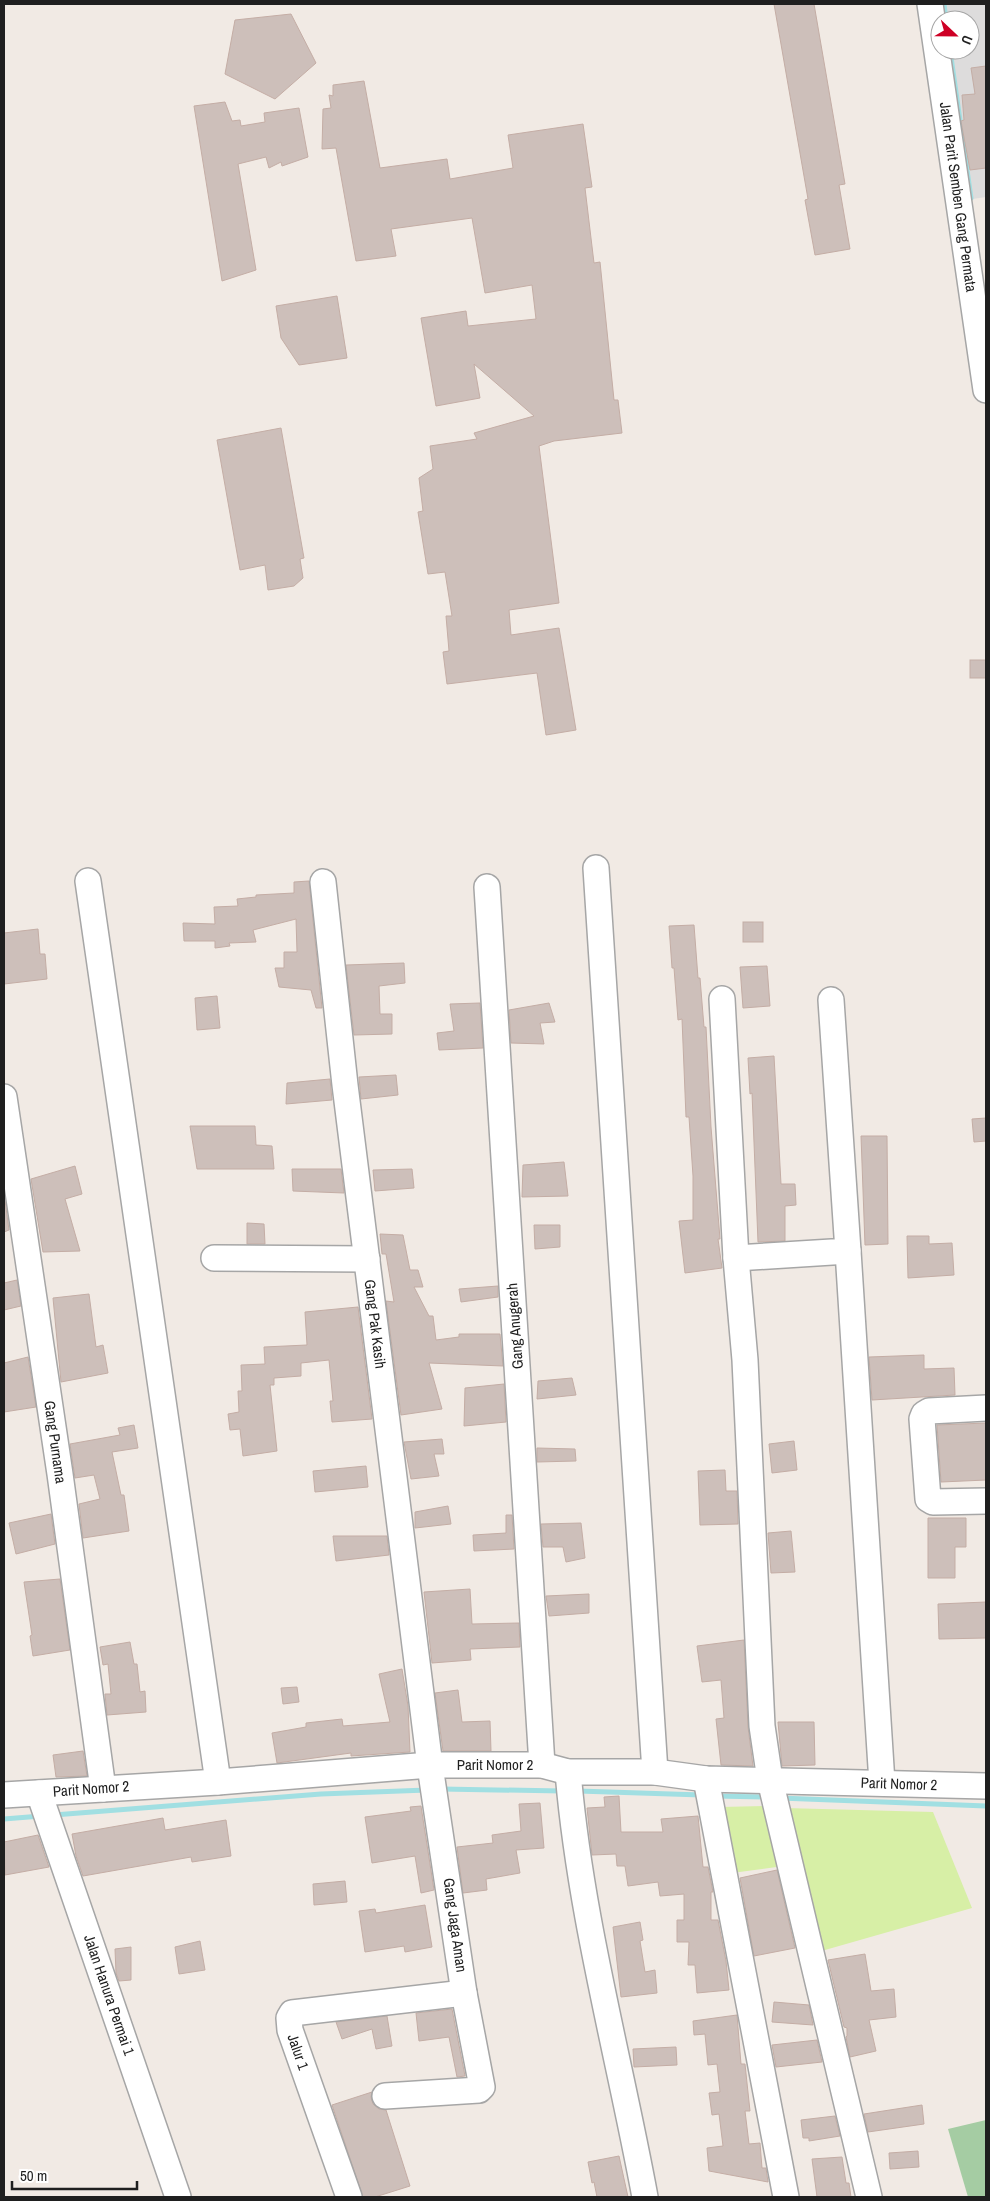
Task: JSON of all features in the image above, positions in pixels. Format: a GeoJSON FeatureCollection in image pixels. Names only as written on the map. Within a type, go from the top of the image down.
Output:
{"type":"FeatureCollection","features":[{"type":"Feature","properties":{"kind":"street","name":"Jalan Parit Semben Gang Permata"},"geometry":{"type":"LineString","coordinates":[[930,4],[986,390]]}},
{"type":"Feature","properties":{"kind":"street"},"geometry":{"type":"LineString","coordinates":[[596,868],[656,1772]]}},
{"type":"Feature","properties":{"kind":"street"},"geometry":{"type":"LineString","coordinates":[[88,881],[218,1782]]}},
{"type":"Feature","properties":{"kind":"street","name":"Gang Pak Kasih"},"geometry":{"type":"LineString","coordinates":[[323,882],[345,1085],[430,1766]]}},
{"type":"Feature","properties":{"kind":"street","name":"Gang Anugerah"},"geometry":{"type":"LineString","coordinates":[[487,887],[542,1765]]}},
{"type":"Feature","properties":{"kind":"street"},"geometry":{"type":"LineString","coordinates":[[722,999],[736,1258],[745,1360],[762,1726],[770,1780],[869,2197]]}},
{"type":"Feature","properties":{"kind":"street"},"geometry":{"type":"LineString","coordinates":[[831,1000],[882,1783]]}},
{"type":"Feature","properties":{"kind":"street","name":"Gang Purnama"},"geometry":{"type":"LineString","coordinates":[[4,1097],[59,1465],[103,1789]]}},
{"type":"Feature","properties":{"kind":"street"},"geometry":{"type":"LineString","coordinates":[[736,1258],[848,1250]]}},
{"type":"Feature","properties":{"kind":"street"},"geometry":{"type":"LineString","coordinates":[[214,1258],[367,1259]]}},
{"type":"Feature","properties":{"kind":"street"},"geometry":{"type":"LineString","coordinates":[[986,1408],[929,1411],[924,1414],[922,1419],[928,1499],[933,1502],[986,1501]]}},
{"type":"Feature","properties":{"kind":"street","name":"Parit Nomor 2"},"geometry":{"type":"LineString","coordinates":[[4,1795],[44,1807],[103,1789],[430,1766],[542,1765],[568,1772],[656,1772],[706,1779],[986,1786]]}},
{"type":"Feature","properties":{"kind":"street","name":"Gang Jaga Aman"},"geometry":{"type":"LineString","coordinates":[[386,2096],[479,2090],[482,2085],[464,1993],[430,1766]]}},
{"type":"Feature","properties":{"kind":"street"},"geometry":{"type":"LineString","coordinates":[[568,1772],[573,1826],[584,1898],[645,2197]]}},
{"type":"Feature","properties":{"kind":"street"},"geometry":{"type":"LineString","coordinates":[[706,1779],[786,2197]]}},
{"type":"Feature","properties":{"kind":"street","name":"Jalan Hanura Permai 1"},"geometry":{"type":"LineString","coordinates":[[44,1807],[178,2197]]}},
{"type":"Feature","properties":{"kind":"street","name":"Jalur 1"},"geometry":{"type":"LineString","coordinates":[[349,2197],[290,2030],[289,2018],[292,2013],[464,1993]]}},
{"type":"Feature","properties":{"kind":"shaded area"},"geometry":{"type":"Polygon","coordinates":[[[941,4],[986,4],[986,197],[966,200],[948,60],[980,60],[980,10],[942,10],[941,4]]]}},
{"type":"Feature","properties":{"kind":"green space"},"geometry":{"type":"Polygon","coordinates":[[[767,1806],[784,1866],[732,1873],[721,1807],[767,1806]]]}},
{"type":"Feature","properties":{"kind":"green space"},"geometry":{"type":"Polygon","coordinates":[[[785,1808],[933,1812],[972,1908],[818,1952],[785,1808]]]}},
{"type":"Feature","properties":{"kind":"green space"},"geometry":{"type":"Polygon","coordinates":[[[986,2120],[986,2197],[968,2197],[948,2129],[986,2120]]]}},
{"type":"Feature","properties":{"kind":"building"},"geometry":{"type":"Polygon","coordinates":[[[774,4],[814,4],[845,184],[839,185],[850,249],[815,255],[805,200],[808,199],[774,4]]]}},
{"type":"Feature","properties":{"kind":"building"},"geometry":{"type":"Polygon","coordinates":[[[291,14],[316,63],[275,99],[225,74],[235,20],[291,14]]]}},
{"type":"Feature","properties":{"kind":"building"},"geometry":{"type":"Polygon","coordinates":[[[986,66],[986,168],[970,170],[961,121],[964,120],[962,95],[975,94],[971,68],[986,66]]]}},
{"type":"Feature","properties":{"kind":"building"},"geometry":{"type":"Polygon","coordinates":[[[364,81],[380,168],[447,159],[450,179],[513,168],[508,135],[583,124],[592,187],[585,188],[594,263],[600,262],[614,400],[618,400],[622,433],[554,441],[539,446],[559,603],[509,610],[511,635],[559,628],[576,730],[546,735],[537,673],[447,684],[443,652],[449,651],[446,616],[452,616],[445,572],[428,574],[418,512],[423,511],[419,478],[433,469],[430,446],[477,439],[474,433],[534,416],[474,364],[480,398],[436,406],[421,318],[466,311],[468,326],[536,319],[532,285],[485,293],[472,218],[391,229],[396,256],[356,261],[336,148],[322,149],[323,109],[331,108],[329,95],[333,96],[333,85],[364,81]]]}},
{"type":"Feature","properties":{"kind":"building"},"geometry":{"type":"Polygon","coordinates":[[[225,102],[232,121],[240,120],[241,126],[265,122],[264,113],[299,108],[308,157],[282,166],[281,162],[269,168],[266,157],[238,164],[256,270],[222,281],[194,106],[225,102]]]}},
{"type":"Feature","properties":{"kind":"building"},"geometry":{"type":"Polygon","coordinates":[[[337,296],[347,358],[299,365],[281,338],[276,306],[337,296]]]}},
{"type":"Feature","properties":{"kind":"building"},"geometry":{"type":"Polygon","coordinates":[[[281,428],[304,558],[300,559],[303,578],[294,586],[268,590],[265,565],[240,570],[217,440],[281,428]]]}},
{"type":"Feature","properties":{"kind":"building"},"geometry":{"type":"Polygon","coordinates":[[[970,660],[986,660],[986,678],[970,678],[970,660]]]}},
{"type":"Feature","properties":{"kind":"building"},"geometry":{"type":"Polygon","coordinates":[[[309,881],[322,1008],[316,1008],[311,990],[279,987],[275,968],[284,968],[284,952],[297,952],[296,919],[253,930],[256,942],[229,943],[230,946],[215,948],[215,941],[184,941],[183,923],[215,924],[214,907],[238,906],[237,899],[256,897],[256,895],[294,893],[294,882],[309,881]]]}},
{"type":"Feature","properties":{"kind":"building"},"geometry":{"type":"Polygon","coordinates":[[[743,922],[763,922],[763,942],[743,942],[743,922]]]}},
{"type":"Feature","properties":{"kind":"building"},"geometry":{"type":"Polygon","coordinates":[[[694,925],[698,978],[700,978],[704,1027],[706,1027],[711,1127],[720,1239],[718,1239],[722,1268],[685,1273],[679,1221],[693,1220],[693,1176],[689,1117],[686,1117],[682,1019],[678,1020],[669,926],[694,925]]]}},
{"type":"Feature","properties":{"kind":"building"},"geometry":{"type":"Polygon","coordinates":[[[38,929],[40,954],[45,954],[47,979],[4,984],[4,933],[38,929]]]}},
{"type":"Feature","properties":{"kind":"building"},"geometry":{"type":"Polygon","coordinates":[[[404,963],[405,983],[379,986],[380,1014],[392,1014],[392,1034],[354,1035],[346,965],[404,963]]]}},
{"type":"Feature","properties":{"kind":"building"},"geometry":{"type":"Polygon","coordinates":[[[767,966],[770,1006],[743,1008],[740,967],[767,966]]]}},
{"type":"Feature","properties":{"kind":"building"},"geometry":{"type":"Polygon","coordinates":[[[217,996],[220,1028],[197,1030],[195,998],[217,996]]]}},
{"type":"Feature","properties":{"kind":"building"},"geometry":{"type":"Polygon","coordinates":[[[480,1003],[483,1048],[439,1050],[437,1033],[454,1031],[450,1004],[480,1003]]]}},
{"type":"Feature","properties":{"kind":"building"},"geometry":{"type":"Polygon","coordinates":[[[549,1003],[555,1022],[540,1023],[544,1044],[511,1043],[509,1010],[549,1003]]]}},
{"type":"Feature","properties":{"kind":"building"},"geometry":{"type":"Polygon","coordinates":[[[774,1056],[781,1184],[795,1184],[796,1205],[785,1206],[785,1241],[758,1242],[752,1093],[750,1094],[748,1058],[774,1056]]]}},
{"type":"Feature","properties":{"kind":"building"},"geometry":{"type":"Polygon","coordinates":[[[396,1075],[398,1095],[361,1099],[359,1077],[396,1075]]]}},
{"type":"Feature","properties":{"kind":"building"},"geometry":{"type":"Polygon","coordinates":[[[330,1079],[332,1100],[286,1104],[287,1083],[330,1079]]]}},
{"type":"Feature","properties":{"kind":"building"},"geometry":{"type":"Polygon","coordinates":[[[986,1118],[986,1141],[974,1142],[972,1119],[986,1118]]]}},
{"type":"Feature","properties":{"kind":"building"},"geometry":{"type":"Polygon","coordinates":[[[190,1126],[255,1126],[256,1145],[272,1146],[274,1169],[197,1169],[190,1126]]]}},
{"type":"Feature","properties":{"kind":"building"},"geometry":{"type":"Polygon","coordinates":[[[861,1136],[887,1136],[888,1244],[865,1245],[861,1136]]]}},
{"type":"Feature","properties":{"kind":"building"},"geometry":{"type":"Polygon","coordinates":[[[564,1162],[568,1196],[522,1197],[523,1165],[564,1162]]]}},
{"type":"Feature","properties":{"kind":"building"},"geometry":{"type":"Polygon","coordinates":[[[75,1166],[82,1194],[65,1199],[80,1251],[43,1252],[31,1179],[75,1166]]]}},
{"type":"Feature","properties":{"kind":"building"},"geometry":{"type":"Polygon","coordinates":[[[292,1169],[341,1169],[344,1193],[293,1191],[292,1169]]]}},
{"type":"Feature","properties":{"kind":"building"},"geometry":{"type":"Polygon","coordinates":[[[412,1169],[414,1188],[375,1191],[373,1170],[412,1169]]]}},
{"type":"Feature","properties":{"kind":"building"},"geometry":{"type":"Polygon","coordinates":[[[4,1193],[9,1230],[4,1232],[4,1193]]]}},
{"type":"Feature","properties":{"kind":"building"},"geometry":{"type":"Polygon","coordinates":[[[247,1223],[264,1224],[265,1244],[247,1244],[247,1223]]]}},
{"type":"Feature","properties":{"kind":"building"},"geometry":{"type":"Polygon","coordinates":[[[534,1225],[560,1225],[560,1247],[535,1249],[534,1225]]]}},
{"type":"Feature","properties":{"kind":"building"},"geometry":{"type":"Polygon","coordinates":[[[380,1234],[403,1235],[410,1270],[418,1270],[423,1287],[414,1287],[429,1316],[433,1316],[436,1340],[459,1337],[459,1334],[500,1334],[503,1366],[429,1363],[442,1409],[401,1415],[386,1301],[394,1302],[386,1254],[382,1254],[380,1234]]]}},
{"type":"Feature","properties":{"kind":"building"},"geometry":{"type":"Polygon","coordinates":[[[907,1236],[929,1236],[929,1244],[952,1243],[954,1275],[908,1278],[907,1236]]]}},
{"type":"Feature","properties":{"kind":"building"},"geometry":{"type":"Polygon","coordinates":[[[17,1280],[21,1306],[4,1310],[4,1283],[17,1280]]]}},
{"type":"Feature","properties":{"kind":"building"},"geometry":{"type":"Polygon","coordinates":[[[498,1286],[498,1297],[461,1302],[459,1289],[498,1286]]]}},
{"type":"Feature","properties":{"kind":"building"},"geometry":{"type":"Polygon","coordinates":[[[89,1294],[96,1347],[103,1345],[108,1373],[61,1382],[53,1298],[89,1294]]]}},
{"type":"Feature","properties":{"kind":"building"},"geometry":{"type":"Polygon","coordinates":[[[358,1307],[372,1419],[332,1422],[330,1401],[333,1401],[329,1360],[301,1363],[301,1376],[274,1378],[274,1385],[270,1385],[277,1451],[243,1456],[240,1429],[230,1430],[228,1414],[239,1412],[238,1391],[242,1391],[241,1365],[265,1364],[264,1347],[307,1345],[305,1312],[358,1307]]]}},
{"type":"Feature","properties":{"kind":"building"},"geometry":{"type":"Polygon","coordinates":[[[924,1355],[924,1369],[954,1368],[955,1395],[872,1400],[869,1357],[924,1355]]]}},
{"type":"Feature","properties":{"kind":"building"},"geometry":{"type":"Polygon","coordinates":[[[28,1357],[36,1407],[4,1412],[4,1363],[28,1357]]]}},
{"type":"Feature","properties":{"kind":"building"},"geometry":{"type":"Polygon","coordinates":[[[572,1378],[576,1395],[537,1399],[538,1381],[572,1378]]]}},
{"type":"Feature","properties":{"kind":"building"},"geometry":{"type":"Polygon","coordinates":[[[504,1384],[506,1422],[464,1426],[465,1388],[504,1384]]]}},
{"type":"Feature","properties":{"kind":"building"},"geometry":{"type":"Polygon","coordinates":[[[986,1423],[986,1480],[941,1482],[937,1425],[986,1423]]]}},
{"type":"Feature","properties":{"kind":"building"},"geometry":{"type":"Polygon","coordinates":[[[134,1425],[138,1448],[112,1452],[121,1495],[124,1495],[129,1531],[83,1538],[79,1504],[100,1499],[94,1475],[75,1478],[70,1444],[120,1435],[118,1428],[134,1425]]]}},
{"type":"Feature","properties":{"kind":"building"},"geometry":{"type":"Polygon","coordinates":[[[442,1439],[444,1454],[434,1454],[439,1476],[411,1479],[404,1442],[442,1439]]]}},
{"type":"Feature","properties":{"kind":"building"},"geometry":{"type":"Polygon","coordinates":[[[794,1441],[797,1470],[772,1473],[769,1444],[794,1441]]]}},
{"type":"Feature","properties":{"kind":"building"},"geometry":{"type":"Polygon","coordinates":[[[537,1448],[575,1449],[576,1461],[537,1462],[537,1448]]]}},
{"type":"Feature","properties":{"kind":"building"},"geometry":{"type":"Polygon","coordinates":[[[366,1466],[368,1487],[315,1492],[313,1471],[366,1466]]]}},
{"type":"Feature","properties":{"kind":"building"},"geometry":{"type":"Polygon","coordinates":[[[725,1470],[726,1491],[737,1491],[738,1524],[700,1525],[698,1471],[725,1470]]]}},
{"type":"Feature","properties":{"kind":"building"},"geometry":{"type":"Polygon","coordinates":[[[448,1506],[451,1524],[415,1528],[415,1512],[448,1506]]]}},
{"type":"Feature","properties":{"kind":"building"},"geometry":{"type":"Polygon","coordinates":[[[51,1514],[55,1544],[16,1554],[9,1523],[51,1514]]]}},
{"type":"Feature","properties":{"kind":"building"},"geometry":{"type":"Polygon","coordinates":[[[506,1515],[512,1515],[514,1549],[474,1551],[473,1535],[506,1533],[506,1515]]]}},
{"type":"Feature","properties":{"kind":"building"},"geometry":{"type":"Polygon","coordinates":[[[928,1518],[966,1518],[966,1547],[955,1547],[955,1578],[928,1578],[928,1518]]]}},
{"type":"Feature","properties":{"kind":"building"},"geometry":{"type":"Polygon","coordinates":[[[581,1523],[585,1558],[566,1562],[563,1547],[543,1547],[541,1524],[581,1523]]]}},
{"type":"Feature","properties":{"kind":"building"},"geometry":{"type":"Polygon","coordinates":[[[791,1531],[795,1572],[771,1573],[768,1533],[791,1531]]]}},
{"type":"Feature","properties":{"kind":"building"},"geometry":{"type":"Polygon","coordinates":[[[333,1536],[387,1536],[389,1555],[336,1561],[333,1536]]]}},
{"type":"Feature","properties":{"kind":"building"},"geometry":{"type":"Polygon","coordinates":[[[60,1579],[70,1650],[33,1656],[30,1636],[32,1635],[24,1582],[60,1579]]]}},
{"type":"Feature","properties":{"kind":"building"},"geometry":{"type":"Polygon","coordinates":[[[470,1589],[472,1624],[519,1623],[520,1647],[470,1649],[471,1660],[432,1663],[424,1592],[470,1589]]]}},
{"type":"Feature","properties":{"kind":"building"},"geometry":{"type":"Polygon","coordinates":[[[589,1594],[589,1613],[549,1616],[546,1596],[589,1594]]]}},
{"type":"Feature","properties":{"kind":"building"},"geometry":{"type":"Polygon","coordinates":[[[986,1602],[986,1638],[939,1639],[938,1604],[986,1602]]]}},
{"type":"Feature","properties":{"kind":"building"},"geometry":{"type":"Polygon","coordinates":[[[744,1640],[748,1727],[753,1766],[721,1765],[716,1719],[724,1718],[721,1680],[702,1682],[697,1646],[744,1640]]]}},
{"type":"Feature","properties":{"kind":"building"},"geometry":{"type":"Polygon","coordinates":[[[130,1642],[134,1664],[137,1664],[140,1692],[145,1691],[146,1712],[107,1715],[105,1694],[111,1694],[108,1664],[103,1665],[100,1647],[130,1642]]]}},
{"type":"Feature","properties":{"kind":"building"},"geometry":{"type":"Polygon","coordinates":[[[402,1669],[408,1706],[410,1752],[351,1756],[351,1753],[277,1763],[272,1733],[306,1727],[306,1723],[342,1719],[343,1726],[390,1722],[379,1674],[402,1669]]]}},
{"type":"Feature","properties":{"kind":"building"},"geometry":{"type":"Polygon","coordinates":[[[297,1687],[299,1702],[283,1704],[281,1688],[297,1687]]]}},
{"type":"Feature","properties":{"kind":"building"},"geometry":{"type":"Polygon","coordinates":[[[458,1690],[462,1722],[490,1721],[491,1751],[443,1751],[435,1693],[458,1690]]]}},
{"type":"Feature","properties":{"kind":"building"},"geometry":{"type":"Polygon","coordinates":[[[778,1722],[814,1722],[815,1765],[782,1766],[778,1722]]]}},
{"type":"Feature","properties":{"kind":"building"},"geometry":{"type":"Polygon","coordinates":[[[83,1751],[87,1776],[56,1777],[53,1755],[83,1751]]]}},
{"type":"Feature","properties":{"kind":"building"},"geometry":{"type":"Polygon","coordinates":[[[619,1796],[621,1832],[663,1832],[661,1819],[698,1816],[703,1867],[708,1867],[713,1892],[711,1892],[711,1920],[718,1920],[726,1961],[729,1990],[697,1993],[695,1965],[688,1965],[689,1942],[677,1942],[677,1920],[684,1920],[684,1894],[660,1896],[658,1882],[628,1886],[625,1866],[617,1866],[616,1854],[592,1855],[587,1808],[605,1807],[604,1797],[619,1796]]]}},
{"type":"Feature","properties":{"kind":"building"},"geometry":{"type":"Polygon","coordinates":[[[540,1803],[544,1848],[516,1850],[520,1873],[486,1879],[487,1890],[463,1893],[457,1847],[493,1843],[492,1835],[521,1831],[519,1804],[540,1803]]]}},
{"type":"Feature","properties":{"kind":"building"},"geometry":{"type":"Polygon","coordinates":[[[421,1806],[434,1890],[421,1893],[415,1856],[372,1863],[365,1817],[411,1811],[410,1807],[421,1806]]]}},
{"type":"Feature","properties":{"kind":"building"},"geometry":{"type":"Polygon","coordinates":[[[163,1818],[165,1830],[226,1820],[231,1856],[192,1862],[191,1857],[83,1876],[76,1856],[72,1834],[163,1818]]]}},
{"type":"Feature","properties":{"kind":"building"},"geometry":{"type":"Polygon","coordinates":[[[38,1835],[49,1867],[5,1875],[4,1842],[38,1835]]]}},
{"type":"Feature","properties":{"kind":"building"},"geometry":{"type":"Polygon","coordinates":[[[777,1870],[795,1948],[754,1956],[740,1878],[777,1870]]]}},
{"type":"Feature","properties":{"kind":"building"},"geometry":{"type":"Polygon","coordinates":[[[345,1881],[347,1902],[314,1905],[313,1884],[345,1881]]]}},
{"type":"Feature","properties":{"kind":"building"},"geometry":{"type":"Polygon","coordinates":[[[425,1905],[432,1947],[405,1952],[404,1946],[365,1952],[359,1911],[375,1909],[376,1913],[425,1905]]]}},
{"type":"Feature","properties":{"kind":"building"},"geometry":{"type":"Polygon","coordinates":[[[640,1922],[643,1940],[640,1941],[645,1972],[655,1970],[657,1993],[621,1997],[613,1927],[640,1922]]]}},
{"type":"Feature","properties":{"kind":"building"},"geometry":{"type":"Polygon","coordinates":[[[200,1941],[205,1970],[179,1974],[175,1947],[200,1941]]]}},
{"type":"Feature","properties":{"kind":"building"},"geometry":{"type":"Polygon","coordinates":[[[131,1947],[131,1980],[119,1981],[116,1973],[115,1949],[131,1947]]]}},
{"type":"Feature","properties":{"kind":"building"},"geometry":{"type":"Polygon","coordinates":[[[865,1954],[871,1991],[894,1989],[896,2017],[869,2020],[876,2051],[850,2057],[846,2037],[847,2028],[844,2027],[828,1960],[865,1954]]]}},
{"type":"Feature","properties":{"kind":"building"},"geometry":{"type":"Polygon","coordinates":[[[774,2002],[809,2005],[813,2025],[772,2022],[774,2002]]]}},
{"type":"Feature","properties":{"kind":"building"},"geometry":{"type":"Polygon","coordinates":[[[452,2009],[465,2076],[457,2077],[449,2037],[419,2041],[416,2013],[452,2009]]]}},
{"type":"Feature","properties":{"kind":"building"},"geometry":{"type":"Polygon","coordinates":[[[737,2015],[741,2064],[745,2064],[750,2111],[745,2111],[749,2144],[760,2143],[762,2168],[766,2168],[768,2182],[709,2171],[707,2148],[723,2146],[719,2114],[712,2115],[709,2093],[720,2092],[717,2064],[708,2065],[705,2034],[694,2035],[693,2021],[737,2015]]]}},
{"type":"Feature","properties":{"kind":"building"},"geometry":{"type":"Polygon","coordinates":[[[387,2016],[392,2046],[376,2049],[372,2029],[342,2039],[336,2022],[387,2016]]]}},
{"type":"Feature","properties":{"kind":"building"},"geometry":{"type":"Polygon","coordinates":[[[817,2040],[822,2062],[776,2067],[772,2045],[817,2040]]]}},
{"type":"Feature","properties":{"kind":"building"},"geometry":{"type":"Polygon","coordinates":[[[676,2047],[677,2065],[634,2067],[633,2049],[676,2047]]]}},
{"type":"Feature","properties":{"kind":"building"},"geometry":{"type":"Polygon","coordinates":[[[372,2092],[373,2104],[379,2109],[386,2110],[410,2186],[375,2197],[363,2197],[332,2105],[372,2092]]]}},
{"type":"Feature","properties":{"kind":"building"},"geometry":{"type":"Polygon","coordinates":[[[922,2105],[924,2124],[868,2132],[864,2114],[922,2105]]]}},
{"type":"Feature","properties":{"kind":"building"},"geometry":{"type":"Polygon","coordinates":[[[835,2116],[840,2136],[809,2141],[809,2138],[803,2138],[801,2120],[835,2116]]]}},
{"type":"Feature","properties":{"kind":"building"},"geometry":{"type":"Polygon","coordinates":[[[918,2151],[919,2167],[890,2169],[889,2153],[918,2151]]]}},
{"type":"Feature","properties":{"kind":"building"},"geometry":{"type":"Polygon","coordinates":[[[619,2156],[628,2197],[597,2197],[588,2162],[619,2156]]]}},
{"type":"Feature","properties":{"kind":"building"},"geometry":{"type":"Polygon","coordinates":[[[842,2157],[846,2183],[849,2183],[851,2197],[817,2197],[812,2159],[842,2157]]]}},
{"type":"Feature","properties":{"kind":"waterway"},"geometry":{"type":"LineString","coordinates":[[944,4],[945,10]]}},
{"type":"Feature","properties":{"kind":"waterway"},"geometry":{"type":"LineString","coordinates":[[951,60],[971,198]]}},
{"type":"Feature","properties":{"kind":"waterway"},"geometry":{"type":"LineString","coordinates":[[441,1789],[562,1791]]}},
{"type":"Feature","properties":{"kind":"waterway"},"geometry":{"type":"LineString","coordinates":[[54,1815],[321,1794],[427,1790]]}},
{"type":"Feature","properties":{"kind":"waterway"},"geometry":{"type":"LineString","coordinates":[[578,1791],[702,1795]]}},
{"type":"Feature","properties":{"kind":"waterway"},"geometry":{"type":"LineString","coordinates":[[715,1796],[767,1797]]}},
{"type":"Feature","properties":{"kind":"waterway"},"geometry":{"type":"LineString","coordinates":[[780,1798],[986,1806]]}},
{"type":"Feature","properties":{"kind":"waterway"},"geometry":{"type":"LineString","coordinates":[[4,1819],[41,1816]]}}]}
